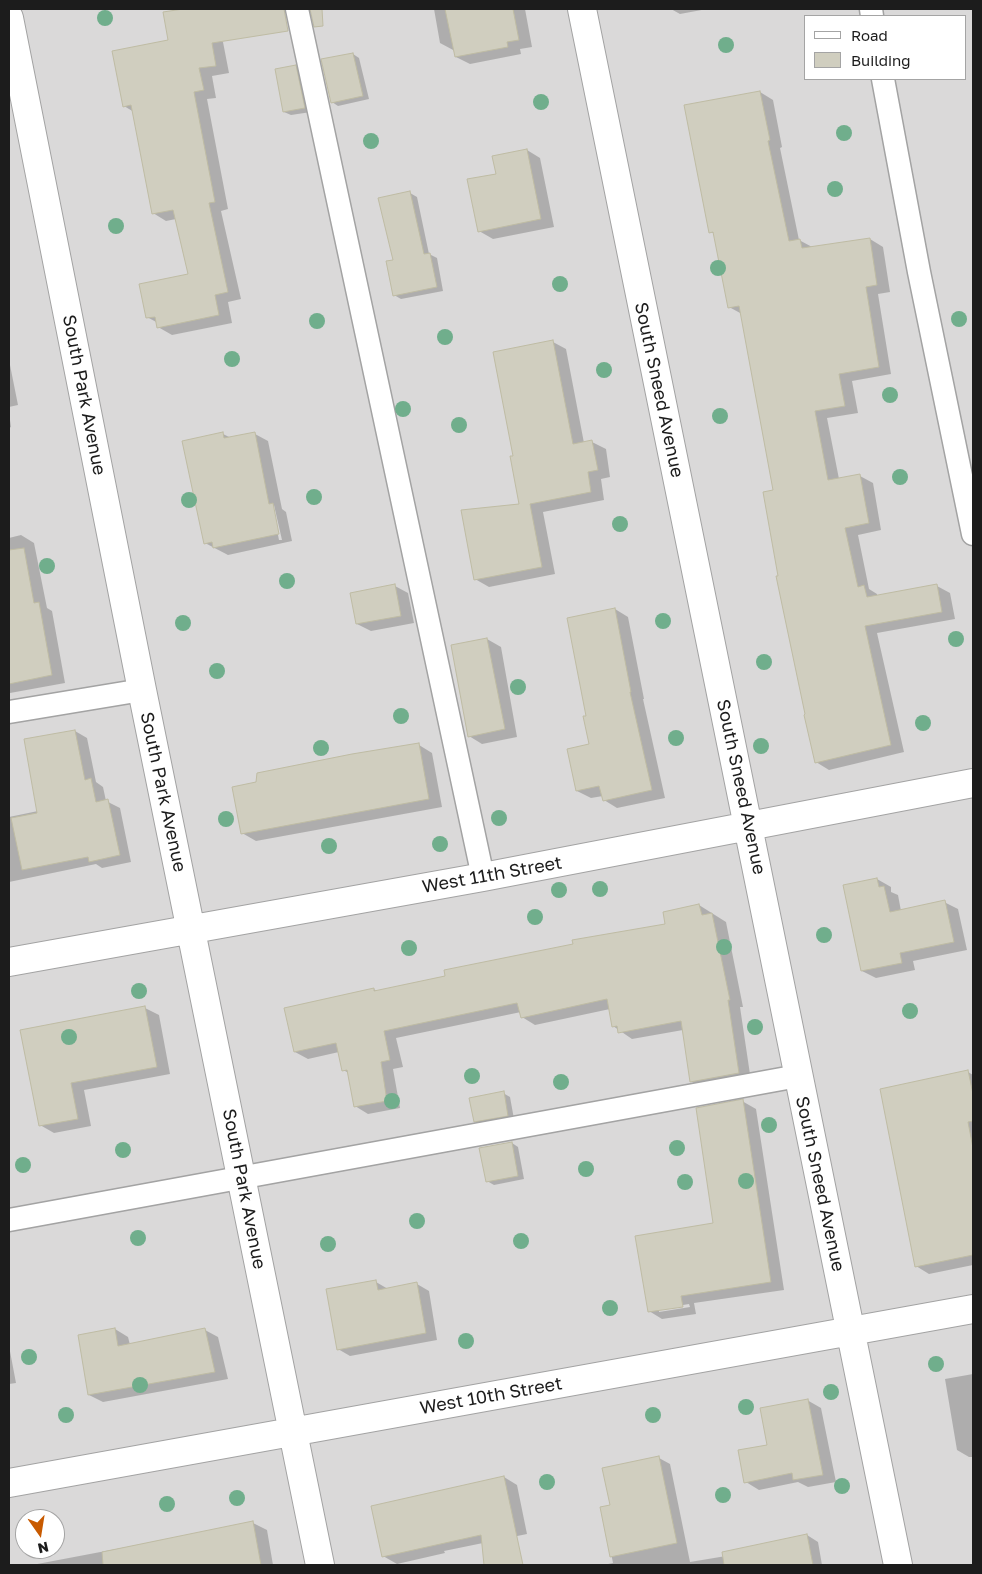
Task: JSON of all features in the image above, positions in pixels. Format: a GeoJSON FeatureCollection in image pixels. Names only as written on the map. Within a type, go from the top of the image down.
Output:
{"type":"FeatureCollection","features":[{"type":"Feature","properties":{"kind":"street","name":"South Sneed Avenue"},"geometry":{"type":"LineString","coordinates":[[582,9],[631,258],[749,826],[896,1565]]}},
{"type":"Feature","properties":{"kind":"street","name":"South Park Avenue"},"geometry":{"type":"LineString","coordinates":[[9,18],[142,690],[320,1565]]}},
{"type":"Feature","properties":{"kind":"street","name":"West 11th Street"},"geometry":{"type":"LineString","coordinates":[[9,962],[483,877],[973,783]]}},
{"type":"Feature","properties":{"kind":"street","name":"West 10th Street"},"geometry":{"type":"LineString","coordinates":[[9,1483],[973,1309]]}},
{"type":"Feature","properties":{"kind":"lane"},"geometry":{"type":"LineString","coordinates":[[297,9],[483,877]]}},
{"type":"Feature","properties":{"kind":"lane"},"geometry":{"type":"LineString","coordinates":[[883,80],[918,272],[972,526]]}},
{"type":"Feature","properties":{"kind":"lane"},"geometry":{"type":"LineString","coordinates":[[9,712],[142,690]]}},
{"type":"Feature","properties":{"kind":"lane"},"geometry":{"type":"LineString","coordinates":[[9,1220],[798,1076]]}},
{"type":"Feature","properties":{"kind":"shaded area"},"geometry":{"type":"Polygon","coordinates":[[[9,9],[973,9],[973,1565],[9,1565],[9,9]]]}},
{"type":"Feature","properties":{"kind":"building"},"geometry":{"type":"Polygon","coordinates":[[[183,9],[284,9],[288,31],[212,43],[216,66],[199,68],[204,90],[194,92],[215,202],[209,203],[228,292],[215,295],[219,315],[157,328],[155,317],[146,318],[139,284],[188,274],[173,210],[152,214],[131,105],[123,107],[112,51],[168,40],[163,12],[183,9]]]}},
{"type":"Feature","properties":{"kind":"building"},"geometry":{"type":"Polygon","coordinates":[[[310,9],[322,9],[323,26],[314,27],[310,9]]]}},
{"type":"Feature","properties":{"kind":"building"},"geometry":{"type":"Polygon","coordinates":[[[445,9],[513,9],[519,40],[507,42],[508,47],[455,57],[445,9]]]}},
{"type":"Feature","properties":{"kind":"building"},"geometry":{"type":"Polygon","coordinates":[[[353,53],[363,96],[331,103],[321,59],[353,53]]]}},
{"type":"Feature","properties":{"kind":"building"},"geometry":{"type":"Polygon","coordinates":[[[296,65],[305,108],[283,112],[275,69],[296,65]]]}},
{"type":"Feature","properties":{"kind":"building"},"geometry":{"type":"Polygon","coordinates":[[[760,91],[770,140],[768,141],[789,241],[800,239],[802,248],[870,238],[877,285],[866,287],[879,367],[839,374],[845,406],[815,411],[828,480],[860,474],[869,523],[845,528],[858,587],[864,585],[867,597],[937,584],[942,612],[865,626],[891,745],[815,763],[776,576],[778,576],[763,492],[773,490],[739,306],[728,308],[713,232],[709,233],[684,105],[760,91]]]}},
{"type":"Feature","properties":{"kind":"building"},"geometry":{"type":"Polygon","coordinates":[[[527,149],[541,219],[478,232],[467,179],[496,174],[492,156],[527,149]]]}},
{"type":"Feature","properties":{"kind":"building"},"geometry":{"type":"Polygon","coordinates":[[[410,191],[424,254],[430,253],[437,287],[393,296],[386,261],[393,260],[378,198],[410,191]]]}},
{"type":"Feature","properties":{"kind":"building"},"geometry":{"type":"Polygon","coordinates":[[[553,340],[573,444],[592,440],[598,470],[588,472],[591,492],[530,504],[542,567],[474,580],[461,510],[519,504],[510,456],[513,456],[493,352],[553,340]]]}},
{"type":"Feature","properties":{"kind":"building"},"geometry":{"type":"Polygon","coordinates":[[[223,432],[224,438],[255,432],[269,504],[273,503],[279,534],[213,548],[212,542],[204,544],[182,441],[223,432]]]}},
{"type":"Feature","properties":{"kind":"building"},"geometry":{"type":"Polygon","coordinates":[[[24,548],[34,603],[39,602],[52,675],[9,684],[9,550],[24,548]]]}},
{"type":"Feature","properties":{"kind":"building"},"geometry":{"type":"Polygon","coordinates":[[[395,584],[401,616],[356,624],[350,593],[395,584]]]}},
{"type":"Feature","properties":{"kind":"building"},"geometry":{"type":"Polygon","coordinates":[[[615,608],[630,692],[652,790],[603,801],[599,786],[576,791],[567,749],[589,744],[583,716],[586,716],[567,618],[615,608]]]}},
{"type":"Feature","properties":{"kind":"building"},"geometry":{"type":"Polygon","coordinates":[[[487,638],[505,729],[468,737],[451,645],[487,638]]]}},
{"type":"Feature","properties":{"kind":"building"},"geometry":{"type":"Polygon","coordinates":[[[75,730],[85,780],[91,778],[96,802],[108,799],[120,855],[89,862],[88,857],[22,870],[11,818],[37,813],[24,739],[75,730]]]}},
{"type":"Feature","properties":{"kind":"building"},"geometry":{"type":"Polygon","coordinates":[[[419,743],[429,799],[241,834],[232,787],[256,782],[257,773],[419,743]]]}},
{"type":"Feature","properties":{"kind":"building"},"geometry":{"type":"Polygon","coordinates":[[[877,878],[879,887],[884,886],[890,912],[945,900],[954,942],[900,953],[902,963],[861,971],[843,885],[877,878]]]}},
{"type":"Feature","properties":{"kind":"building"},"geometry":{"type":"Polygon","coordinates":[[[699,904],[702,915],[712,913],[730,1000],[728,1000],[739,1073],[690,1082],[681,1021],[618,1033],[617,1026],[612,1027],[607,999],[521,1018],[517,1003],[384,1031],[390,1060],[381,1062],[387,1101],[354,1107],[347,1070],[342,1071],[336,1043],[294,1052],[284,1008],[374,988],[374,991],[445,976],[444,970],[573,944],[572,940],[665,924],[663,912],[699,904]]]}},
{"type":"Feature","properties":{"kind":"building"},"geometry":{"type":"Polygon","coordinates":[[[145,1006],[157,1067],[71,1083],[78,1119],[39,1126],[20,1030],[145,1006]]]}},
{"type":"Feature","properties":{"kind":"building"},"geometry":{"type":"Polygon","coordinates":[[[968,1070],[973,1094],[973,1121],[968,1122],[973,1148],[973,1255],[915,1267],[880,1089],[968,1070]]]}},
{"type":"Feature","properties":{"kind":"building"},"geometry":{"type":"Polygon","coordinates":[[[504,1091],[508,1116],[474,1122],[469,1098],[504,1091]]]}},
{"type":"Feature","properties":{"kind":"building"},"geometry":{"type":"Polygon","coordinates":[[[743,1099],[771,1282],[681,1296],[683,1307],[648,1312],[635,1236],[713,1223],[696,1108],[743,1099]]]}},
{"type":"Feature","properties":{"kind":"building"},"geometry":{"type":"Polygon","coordinates":[[[512,1142],[518,1176],[486,1182],[479,1148],[512,1142]]]}},
{"type":"Feature","properties":{"kind":"building"},"geometry":{"type":"Polygon","coordinates":[[[376,1280],[378,1290],[417,1282],[426,1333],[337,1350],[326,1289],[376,1280]]]}},
{"type":"Feature","properties":{"kind":"building"},"geometry":{"type":"Polygon","coordinates":[[[115,1328],[118,1346],[205,1328],[215,1372],[88,1395],[78,1335],[115,1328]]]}},
{"type":"Feature","properties":{"kind":"building"},"geometry":{"type":"Polygon","coordinates":[[[808,1399],[823,1475],[793,1480],[792,1473],[744,1483],[738,1450],[767,1445],[760,1408],[808,1399]]]}},
{"type":"Feature","properties":{"kind":"building"},"geometry":{"type":"Polygon","coordinates":[[[659,1456],[677,1543],[610,1557],[600,1507],[610,1505],[602,1468],[659,1456]]]}},
{"type":"Feature","properties":{"kind":"building"},"geometry":{"type":"Polygon","coordinates":[[[504,1476],[523,1565],[484,1565],[481,1535],[382,1557],[371,1506],[504,1476]]]}},
{"type":"Feature","properties":{"kind":"building"},"geometry":{"type":"Polygon","coordinates":[[[253,1521],[261,1565],[103,1565],[102,1552],[253,1521]]]}},
{"type":"Feature","properties":{"kind":"building"},"geometry":{"type":"Polygon","coordinates":[[[807,1534],[813,1565],[724,1565],[722,1552],[807,1534]]]}}]}
